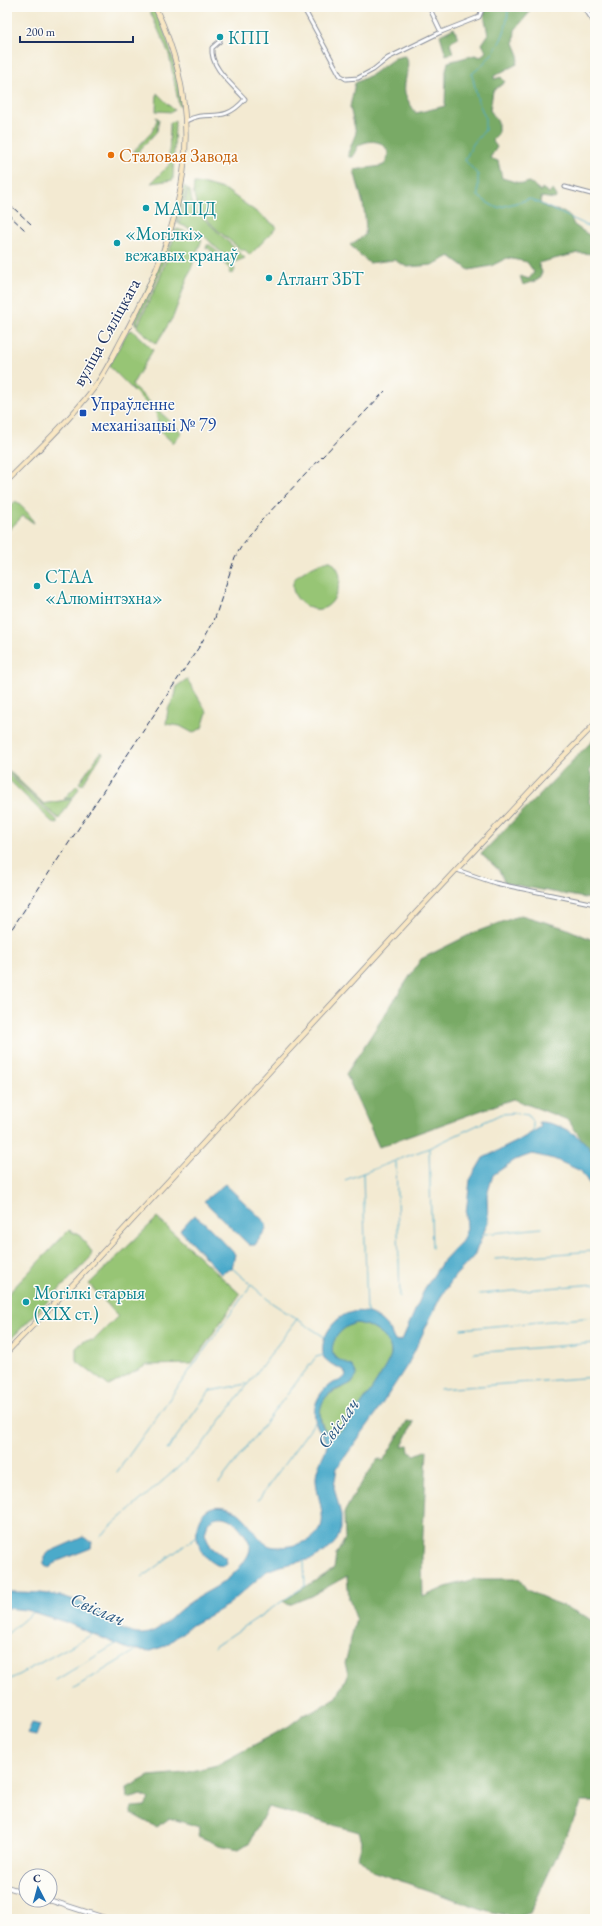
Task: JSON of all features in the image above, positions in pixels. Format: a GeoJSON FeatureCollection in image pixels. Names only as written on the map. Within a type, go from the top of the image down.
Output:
{"type":"FeatureCollection","features":[{"type":"Feature","properties":{"kind":"main road","name":"вуліца Сяліцкага"},"geometry":{"type":"LineString","coordinates":[[7,481],[58,430],[95,387],[139,308],[156,269],[180,195],[185,172],[186,121],[178,68],[171,41],[155,7]]}},
{"type":"Feature","properties":{"kind":"main road"},"geometry":{"type":"LineString","coordinates":[[7,1352],[187,1162],[546,774],[595,724]]}},
{"type":"Feature","properties":{"kind":"street"},"geometry":{"type":"LineString","coordinates":[[302,7],[340,75],[346,79],[352,80],[364,75],[388,58],[441,32],[479,17],[483,7]]}},
{"type":"Feature","properties":{"kind":"street"},"geometry":{"type":"LineString","coordinates":[[429,7],[441,32]]}},
{"type":"Feature","properties":{"kind":"street"},"geometry":{"type":"LineString","coordinates":[[584,7],[595,24]]}},
{"type":"Feature","properties":{"kind":"street"},"geometry":{"type":"LineString","coordinates":[[186,121],[192,118],[224,115],[238,106],[245,99],[222,74],[212,58],[212,48],[220,41]]}},
{"type":"Feature","properties":{"kind":"street"},"geometry":{"type":"LineString","coordinates":[[565,187],[595,195]]}},
{"type":"Feature","properties":{"kind":"street"},"geometry":{"type":"LineString","coordinates":[[457,870],[495,883],[595,904]]}},
{"type":"Feature","properties":{"kind":"street"},"geometry":{"type":"LineString","coordinates":[[7,1886],[18,1890]]}},
{"type":"Feature","properties":{"kind":"street"},"geometry":{"type":"LineString","coordinates":[[58,1903],[108,1919]]}},
{"type":"Feature","properties":{"kind":"green space"},"geometry":{"type":"Polygon","coordinates":[[[148,7],[153,7],[168,42],[180,91],[182,104],[179,106],[169,54],[148,7]]]}},
{"type":"Feature","properties":{"kind":"green space"},"geometry":{"type":"Polygon","coordinates":[[[487,7],[529,7],[529,13],[515,30],[514,43],[519,55],[517,64],[494,76],[494,79],[501,77],[505,82],[493,91],[490,110],[498,122],[498,134],[492,140],[497,147],[490,158],[498,161],[502,178],[523,184],[529,182],[541,191],[542,188],[549,193],[553,190],[557,196],[555,199],[541,197],[540,203],[549,209],[561,211],[570,216],[574,225],[595,239],[595,254],[578,253],[538,263],[542,272],[538,280],[523,285],[520,276],[529,279],[534,272],[527,262],[507,258],[491,266],[469,270],[450,256],[432,265],[407,267],[394,260],[369,263],[350,245],[365,235],[366,227],[362,202],[354,170],[381,166],[385,164],[388,154],[384,145],[376,142],[366,142],[358,146],[353,157],[349,157],[348,153],[356,133],[350,107],[355,83],[371,75],[395,58],[404,56],[407,58],[408,62],[405,93],[408,101],[416,113],[445,106],[446,71],[448,62],[475,55],[481,57],[486,51],[482,44],[488,35],[484,14],[487,7]]]}},
{"type":"Feature","properties":{"kind":"green space"},"geometry":{"type":"Polygon","coordinates":[[[454,28],[458,38],[453,40],[450,44],[453,53],[446,55],[440,35],[454,28]]]}},
{"type":"Feature","properties":{"kind":"green space"},"geometry":{"type":"Polygon","coordinates":[[[157,93],[174,110],[172,112],[156,111],[157,93]]]}},
{"type":"Feature","properties":{"kind":"green space"},"geometry":{"type":"Polygon","coordinates":[[[156,117],[159,119],[157,131],[138,152],[133,152],[152,132],[157,120],[156,117]]]}},
{"type":"Feature","properties":{"kind":"green space"},"geometry":{"type":"Polygon","coordinates":[[[175,120],[173,180],[151,183],[169,165],[170,123],[175,120]]]}},
{"type":"Feature","properties":{"kind":"green space"},"geometry":{"type":"Polygon","coordinates":[[[194,183],[205,184],[226,190],[277,227],[250,255],[245,250],[241,250],[208,221],[197,203],[194,194],[194,183]]]}},
{"type":"Feature","properties":{"kind":"green space"},"geometry":{"type":"Polygon","coordinates":[[[184,186],[187,188],[177,223],[175,216],[184,186]]]}},
{"type":"Feature","properties":{"kind":"green space"},"geometry":{"type":"Polygon","coordinates":[[[188,189],[197,212],[245,258],[232,263],[201,233],[179,224],[188,189]]]}},
{"type":"Feature","properties":{"kind":"green space"},"geometry":{"type":"Polygon","coordinates":[[[175,229],[157,279],[136,325],[134,321],[171,231],[175,229]]]}},
{"type":"Feature","properties":{"kind":"green space"},"geometry":{"type":"Polygon","coordinates":[[[177,229],[193,234],[202,240],[173,317],[156,344],[137,327],[159,280],[177,229]]]}},
{"type":"Feature","properties":{"kind":"green space"},"geometry":{"type":"Polygon","coordinates":[[[207,245],[210,245],[235,269],[233,274],[229,273],[231,270],[208,248],[206,249],[207,245]]]}},
{"type":"Feature","properties":{"kind":"green space"},"geometry":{"type":"Polygon","coordinates":[[[132,330],[153,350],[132,385],[182,433],[173,443],[154,425],[158,422],[156,413],[109,366],[128,331],[132,330]]]}},
{"type":"Feature","properties":{"kind":"green space"},"geometry":{"type":"Polygon","coordinates":[[[16,501],[29,514],[34,523],[23,516],[7,532],[7,509],[16,501]]]}},
{"type":"Feature","properties":{"kind":"green space"},"geometry":{"type":"Polygon","coordinates":[[[331,561],[338,570],[340,577],[338,589],[332,602],[323,608],[313,609],[304,605],[297,598],[293,590],[294,581],[300,574],[311,567],[323,562],[331,561]]]}},
{"type":"Feature","properties":{"kind":"green space"},"geometry":{"type":"Polygon","coordinates":[[[187,679],[207,712],[202,728],[193,733],[180,726],[166,724],[168,709],[175,696],[177,686],[187,679]]]}},
{"type":"Feature","properties":{"kind":"green space"},"geometry":{"type":"Polygon","coordinates":[[[595,738],[595,763],[589,770],[593,778],[589,802],[595,807],[595,900],[505,883],[499,870],[481,854],[595,738]]]}},
{"type":"Feature","properties":{"kind":"green space"},"geometry":{"type":"Polygon","coordinates":[[[101,752],[103,753],[82,785],[79,783],[101,752]]]}},
{"type":"Feature","properties":{"kind":"green space"},"geometry":{"type":"Polygon","coordinates":[[[7,769],[43,803],[41,803],[7,771],[7,769]]]}},
{"type":"Feature","properties":{"kind":"green space"},"geometry":{"type":"Polygon","coordinates":[[[7,773],[57,820],[57,823],[52,822],[7,778],[7,773]]]}},
{"type":"Feature","properties":{"kind":"green space"},"geometry":{"type":"Polygon","coordinates":[[[77,785],[79,788],[73,798],[64,799],[77,785]]]}},
{"type":"Feature","properties":{"kind":"green space"},"geometry":{"type":"Polygon","coordinates":[[[72,799],[59,819],[42,804],[72,799]]]}},
{"type":"Feature","properties":{"kind":"green space"},"geometry":{"type":"Polygon","coordinates":[[[521,915],[565,928],[595,941],[595,1158],[568,1120],[513,1099],[379,1147],[346,1074],[421,959],[473,933],[521,915]]]}},
{"type":"Feature","properties":{"kind":"green space"},"geometry":{"type":"Polygon","coordinates":[[[157,1218],[240,1294],[192,1364],[147,1365],[109,1386],[76,1361],[76,1348],[84,1341],[94,1340],[118,1316],[89,1284],[157,1218]]]}},
{"type":"Feature","properties":{"kind":"green space"},"geometry":{"type":"Polygon","coordinates":[[[69,1230],[80,1236],[92,1252],[90,1258],[8,1342],[7,1295],[69,1230]]]}},
{"type":"Feature","properties":{"kind":"green space"},"geometry":{"type":"Polygon","coordinates":[[[356,1323],[368,1326],[380,1333],[388,1342],[391,1354],[384,1370],[359,1408],[337,1434],[332,1435],[326,1431],[322,1423],[320,1411],[321,1404],[329,1394],[354,1381],[353,1367],[335,1358],[332,1351],[332,1345],[337,1335],[341,1331],[351,1324],[356,1323]]]}},
{"type":"Feature","properties":{"kind":"green space"},"geometry":{"type":"Polygon","coordinates":[[[407,1421],[414,1422],[402,1446],[408,1445],[409,1452],[415,1455],[427,1450],[422,1555],[423,1597],[446,1587],[474,1579],[519,1579],[527,1590],[585,1616],[595,1623],[595,1802],[582,1802],[530,1913],[517,1917],[491,1912],[372,1871],[358,1857],[362,1842],[359,1832],[268,1807],[250,1842],[239,1849],[219,1845],[198,1836],[200,1827],[169,1818],[156,1827],[132,1814],[132,1807],[145,1806],[149,1799],[142,1795],[128,1799],[127,1788],[149,1776],[184,1773],[217,1765],[289,1726],[303,1715],[314,1711],[337,1697],[348,1673],[345,1664],[356,1618],[349,1599],[347,1576],[311,1596],[289,1605],[283,1601],[334,1569],[336,1555],[345,1539],[344,1513],[356,1491],[378,1459],[383,1461],[407,1421]]]}},
{"type":"Feature","properties":{"kind":"water"},"geometry":{"type":"Polygon","coordinates":[[[539,1122],[563,1128],[580,1138],[592,1151],[596,1163],[595,1193],[581,1171],[554,1159],[532,1154],[515,1160],[493,1175],[487,1195],[488,1222],[474,1256],[455,1276],[440,1298],[408,1364],[373,1418],[337,1468],[334,1487],[341,1515],[341,1529],[337,1540],[329,1549],[312,1559],[280,1566],[267,1571],[228,1605],[192,1625],[165,1646],[151,1651],[128,1649],[65,1622],[26,1610],[7,1608],[7,1592],[29,1592],[62,1596],[82,1603],[98,1611],[124,1630],[131,1633],[144,1634],[157,1629],[193,1600],[223,1583],[236,1571],[247,1556],[250,1550],[250,1544],[243,1532],[233,1521],[221,1517],[214,1518],[208,1522],[205,1534],[211,1547],[226,1558],[227,1563],[223,1566],[214,1564],[207,1558],[201,1550],[197,1531],[198,1522],[203,1514],[210,1508],[221,1506],[234,1510],[248,1522],[263,1542],[270,1546],[285,1547],[301,1543],[315,1535],[322,1523],[316,1473],[327,1444],[316,1422],[316,1404],[318,1398],[326,1388],[331,1384],[342,1380],[346,1375],[344,1370],[331,1364],[324,1358],[323,1344],[328,1331],[342,1316],[358,1311],[367,1312],[383,1322],[390,1330],[395,1341],[402,1340],[425,1288],[443,1261],[462,1241],[467,1229],[466,1213],[470,1180],[483,1158],[516,1142],[541,1127],[539,1122]],[[357,1323],[347,1327],[338,1335],[333,1346],[332,1351],[334,1357],[353,1367],[357,1375],[352,1382],[329,1394],[322,1404],[320,1410],[321,1422],[327,1432],[332,1435],[337,1434],[343,1428],[359,1408],[384,1370],[391,1354],[388,1342],[384,1337],[374,1329],[357,1323]]]}},
{"type":"Feature","properties":{"kind":"water"},"geometry":{"type":"Polygon","coordinates":[[[225,1184],[266,1223],[266,1229],[255,1245],[249,1245],[204,1201],[225,1184]]]}},
{"type":"Feature","properties":{"kind":"water"},"geometry":{"type":"Polygon","coordinates":[[[194,1215],[205,1223],[235,1254],[232,1268],[221,1274],[180,1230],[194,1215]]]}},
{"type":"Feature","properties":{"kind":"water"},"geometry":{"type":"Polygon","coordinates":[[[83,1537],[92,1542],[91,1548],[58,1561],[49,1568],[44,1564],[44,1557],[49,1552],[83,1537]]]}},
{"type":"Feature","properties":{"kind":"water"},"geometry":{"type":"Polygon","coordinates":[[[32,1723],[40,1725],[36,1736],[27,1734],[32,1723]]]}},
{"type":"Feature","properties":{"kind":"waterway"},"geometry":{"type":"LineString","coordinates":[[508,7],[505,27],[498,45],[487,60],[472,74],[478,101],[485,117],[485,130],[473,144],[465,160],[478,175],[478,196],[497,208],[530,199],[595,229]]}},
{"type":"Feature","properties":{"kind":"waterway"},"geometry":{"type":"LineString","coordinates":[[345,1180],[429,1148],[501,1114],[517,1113],[528,1115],[533,1123],[533,1131]]}},
{"type":"Feature","properties":{"kind":"waterway"},"geometry":{"type":"LineString","coordinates":[[429,1149],[432,1248]]}},
{"type":"Feature","properties":{"kind":"waterway"},"geometry":{"type":"LineString","coordinates":[[396,1162],[400,1297]]}},
{"type":"Feature","properties":{"kind":"waterway"},"geometry":{"type":"LineString","coordinates":[[363,1173],[367,1314]]}},
{"type":"Feature","properties":{"kind":"waterway"},"geometry":{"type":"LineString","coordinates":[[484,1234],[542,1228]]}},
{"type":"Feature","properties":{"kind":"waterway"},"geometry":{"type":"LineString","coordinates":[[495,1259],[593,1251],[595,1258]]}},
{"type":"Feature","properties":{"kind":"waterway"},"geometry":{"type":"LineString","coordinates":[[232,1268],[272,1303],[326,1338]]}},
{"type":"Feature","properties":{"kind":"waterway"},"geometry":{"type":"LineString","coordinates":[[479,1294],[595,1284]]}},
{"type":"Feature","properties":{"kind":"waterway"},"geometry":{"type":"LineString","coordinates":[[117,1472],[251,1285]]}},
{"type":"Feature","properties":{"kind":"waterway"},"geometry":{"type":"LineString","coordinates":[[461,1329],[595,1317]]}},
{"type":"Feature","properties":{"kind":"waterway"},"geometry":{"type":"LineString","coordinates":[[100,1536],[199,1449],[297,1319]]}},
{"type":"Feature","properties":{"kind":"waterway"},"geometry":{"type":"LineString","coordinates":[[474,1353],[595,1343]]}},
{"type":"Feature","properties":{"kind":"waterway"},"geometry":{"type":"LineString","coordinates":[[219,1483],[316,1357],[324,1355]]}},
{"type":"Feature","properties":{"kind":"waterway"},"geometry":{"type":"LineString","coordinates":[[440,1389],[595,1377]]}},
{"type":"Feature","properties":{"kind":"waterway"},"geometry":{"type":"LineString","coordinates":[[167,1450],[210,1391],[246,1384]]}},
{"type":"Feature","properties":{"kind":"waterway","name":"Свіслач"},"geometry":{"type":"LineString","coordinates":[[258,1500],[315,1422]]}},
{"type":"Feature","properties":{"kind":"waterway"},"geometry":{"type":"LineString","coordinates":[[142,1577],[197,1536]]}},
{"type":"Feature","properties":{"kind":"waterway"},"geometry":{"type":"LineString","coordinates":[[214,1647],[305,1586],[304,1561]]}},
{"type":"Feature","properties":{"kind":"waterway"},"geometry":{"type":"LineString","coordinates":[[7,1634],[33,1612]]}},
{"type":"Feature","properties":{"kind":"waterway"},"geometry":{"type":"LineString","coordinates":[[7,1681],[93,1634]]}},
{"type":"Feature","properties":{"kind":"waterway"},"geometry":{"type":"LineString","coordinates":[[56,1680],[116,1644]]}},
{"type":"Feature","properties":{"kind":"waterway"},"geometry":{"type":"LineString","coordinates":[[74,1688],[135,1651]]}},
{"type":"Feature","properties":{"kind":"railway"},"geometry":{"type":"LineString","coordinates":[[7,202],[31,224]]}},
{"type":"Feature","properties":{"kind":"railway"},"geometry":{"type":"LineString","coordinates":[[7,213],[25,230]]}},
{"type":"Feature","properties":{"kind":"railway"},"geometry":{"type":"LineString","coordinates":[[7,936],[199,647],[214,621],[235,557],[243,544],[261,521],[385,391]]}},
{"type":"Feature","properties":{"kind":"place","name":"КПП"},"geometry":{"type":"Point","coordinates":[220,37]}},
{"type":"Feature","properties":{"kind":"place","name":"Сталовая Завода"},"geometry":{"type":"Point","coordinates":[111,155]}},
{"type":"Feature","properties":{"kind":"place","name":"МАПІД"},"geometry":{"type":"Point","coordinates":[146,208]}},
{"type":"Feature","properties":{"kind":"place","name":"«Могілкі» вежавых кранаў"},"geometry":{"type":"Point","coordinates":[117,243]}},
{"type":"Feature","properties":{"kind":"place","name":"Атлант ЗБТ"},"geometry":{"type":"Point","coordinates":[269,278]}},
{"type":"Feature","properties":{"kind":"place","name":"Упраўленне механізацыі № 79"},"geometry":{"type":"Point","coordinates":[83,413]}},
{"type":"Feature","properties":{"kind":"place","name":"СТАА «Алюмінтэхна»"},"geometry":{"type":"Point","coordinates":[37,586]}},
{"type":"Feature","properties":{"kind":"place","name":"Могілкі старыя (XIX ст.)"},"geometry":{"type":"Point","coordinates":[26,1302]}}]}
